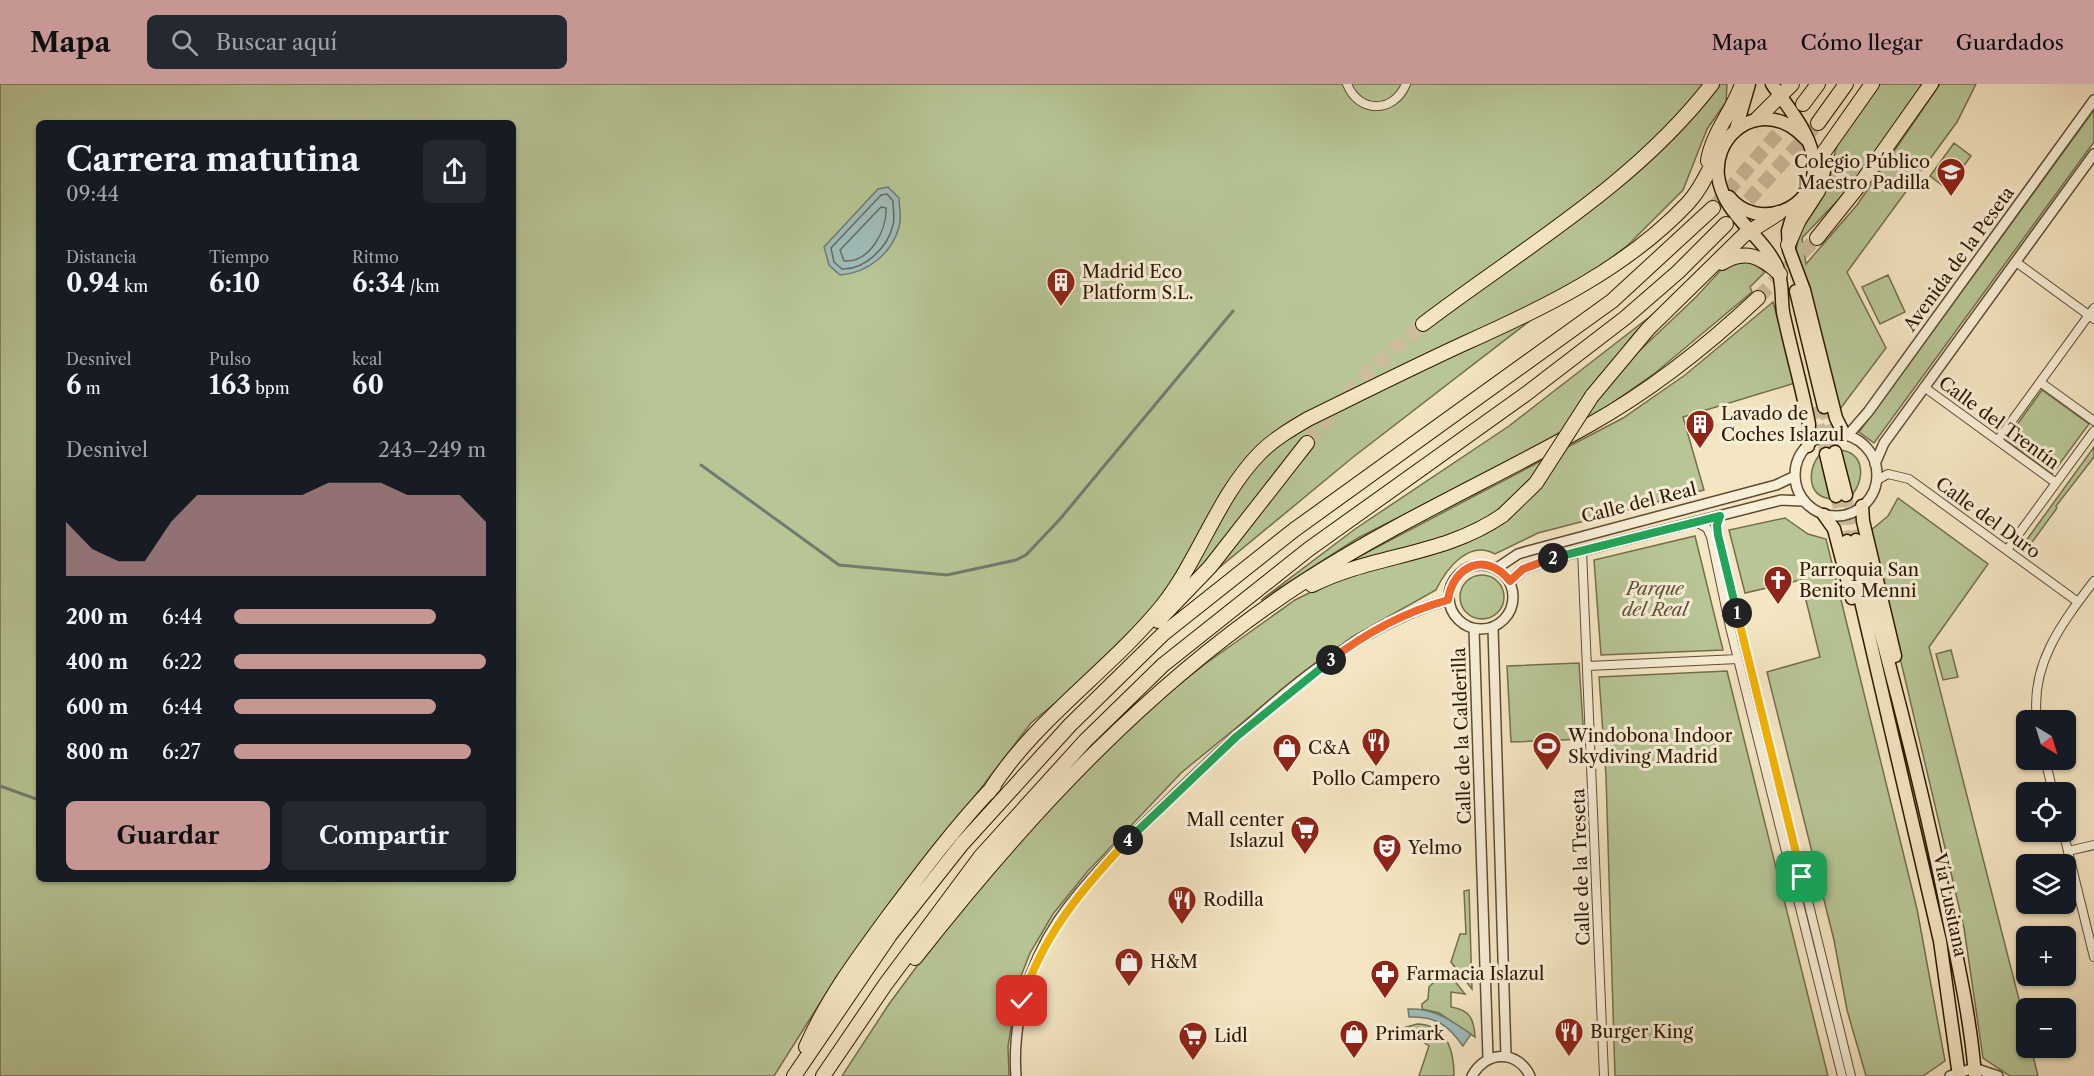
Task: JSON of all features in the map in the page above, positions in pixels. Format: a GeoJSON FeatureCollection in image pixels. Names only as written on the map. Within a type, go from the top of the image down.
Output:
{"type":"FeatureCollection","features":[{"type":"Feature","properties":{"kind":"highway"},"geometry":{"type":"LineString","coordinates":[[1423,324],[1590,204],[1644,159],[1690,113],[1713,84]]}},
{"type":"Feature","properties":{"kind":"highway"},"geometry":{"type":"LineString","coordinates":[[1706,175],[1711,145],[1736,102],[1742,84]]}},
{"type":"Feature","properties":{"kind":"highway"},"geometry":{"type":"LineString","coordinates":[[1757,119],[1792,84]]}},
{"type":"Feature","properties":{"kind":"highway"},"geometry":{"type":"LineString","coordinates":[[1803,104],[1818,84]]}},
{"type":"Feature","properties":{"kind":"highway"},"geometry":{"type":"LineString","coordinates":[[1818,123],[1846,84]]}},
{"type":"Feature","properties":{"kind":"highway"},"geometry":{"type":"LineString","coordinates":[[1812,182],[1832,140],[1872,84]]}},
{"type":"Feature","properties":{"kind":"highway"},"geometry":{"type":"LineString","coordinates":[[1817,238],[1861,183],[1931,84]]}},
{"type":"Feature","properties":{"kind":"highway"},"geometry":{"type":"LineString","coordinates":[[1789,247],[1798,220],[1818,191],[1832,140]]}},
{"type":"Feature","properties":{"kind":"highway"},"geometry":{"type":"LineString","coordinates":[[794,1076],[818,1020],[836,991],[930,860],[1035,735],[1162,605],[1189,565],[1227,496],[1261,452],[1284,433],[1308,419],[1501,328],[1596,279],[1668,223],[1689,201],[1723,144]]}},
{"type":"Feature","properties":{"kind":"highway"},"geometry":{"type":"LineString","coordinates":[[794,1076],[890,935],[962,844],[1070,725],[1163,634],[1294,530],[1612,301],[1713,208]]}},
{"type":"Feature","properties":{"kind":"highway"},"geometry":{"type":"LineString","coordinates":[[1190,665],[1275,606],[1318,581],[1360,566],[1461,539],[1503,515],[1536,483],[1592,396],[1648,329],[1750,231],[1779,213]]}},
{"type":"Feature","properties":{"kind":"highway"},"geometry":{"type":"LineString","coordinates":[[823,1076],[898,966],[981,856],[1085,741],[1163,665],[1309,549],[1526,394],[1625,318],[1678,272],[1726,224]]}},
{"type":"Feature","properties":{"kind":"highway"},"geometry":{"type":"LineString","coordinates":[[1696,282],[1739,254],[1753,255],[1764,260],[1780,274]]}},
{"type":"Feature","properties":{"kind":"highway"},"geometry":{"type":"LineString","coordinates":[[829,1076],[910,965],[1001,852],[1121,724],[1190,665],[1264,608],[1385,532],[1590,425],[1628,401],[1711,340],[1758,298]]}},
{"type":"Feature","properties":{"kind":"highway"},"geometry":{"type":"LineString","coordinates":[[989,792],[1060,716],[1180,600],[1257,508],[1307,443]]}},
{"type":"Feature","properties":{"kind":"main road"},"geometry":{"type":"LineString","coordinates":[[1736,129],[1749,84]]}},
{"type":"Feature","properties":{"kind":"main road"},"geometry":{"type":"LineString","coordinates":[[1772,84],[1808,141],[1814,166],[1812,182],[1796,204],[1790,222],[1789,247],[1819,407],[1780,274],[1750,231],[1735,215],[1718,176],[1719,155],[1723,144],[1736,129],[1757,119],[1781,121],[1808,141]]}},
{"type":"Feature","properties":{"kind":"main road"},"geometry":{"type":"LineString","coordinates":[[1724,191],[1745,210],[1755,213],[1779,213],[1796,204]]}},
{"type":"Feature","properties":{"kind":"main road"},"geometry":{"type":"LineString","coordinates":[[1789,247],[1804,290],[1836,418],[1846,434]]}},
{"type":"Feature","properties":{"kind":"main road"},"geometry":{"type":"LineString","coordinates":[[1780,274],[1782,306],[1809,424],[1808,446]]}},
{"type":"Feature","properties":{"kind":"main road"},"geometry":{"type":"LineString","coordinates":[[1830,453],[1841,495]]}},
{"type":"Feature","properties":{"kind":"main road"},"geometry":{"type":"LineString","coordinates":[[1862,507],[1863,521],[1907,706],[1915,745],[1915,764]]}},
{"type":"Feature","properties":{"kind":"main road"},"geometry":{"type":"LineString","coordinates":[[1824,515],[1837,536],[1882,718],[1896,748]]}},
{"type":"Feature","properties":{"kind":"main road"},"geometry":{"type":"LineString","coordinates":[[1896,748],[1852,540],[1915,764]]}},
{"type":"Feature","properties":{"kind":"main road","name":"Vía Lusitana"},"geometry":{"type":"LineString","coordinates":[[1896,748],[1940,941],[1956,1074]]}},
{"type":"Feature","properties":{"kind":"main road","name":"Vía Lusitana"},"geometry":{"type":"LineString","coordinates":[[1915,764],[1953,938],[1974,1072]]}},
{"type":"Feature","properties":{"kind":"street"},"geometry":{"type":"LineString","coordinates":[[1347,84],[1357,100],[1376,107],[1395,101],[1406,84]]}},
{"type":"Feature","properties":{"kind":"street","name":"Avenida de la Peseta"},"geometry":{"type":"LineString","coordinates":[[1846,434],[1868,412],[2094,100]]}},
{"type":"Feature","properties":{"kind":"street"},"geometry":{"type":"LineString","coordinates":[[1875,464],[1884,443],[2094,154]]}},
{"type":"Feature","properties":{"kind":"street"},"geometry":{"type":"LineString","coordinates":[[1998,440],[2092,314],[2016,262]]}},
{"type":"Feature","properties":{"kind":"street"},"geometry":{"type":"LineString","coordinates":[[2040,382],[2094,421]]}},
{"type":"Feature","properties":{"kind":"street","name":"Calle del Trentín"},"geometry":{"type":"LineString","coordinates":[[1924,387],[2056,483]]}},
{"type":"Feature","properties":{"kind":"street"},"geometry":{"type":"LineString","coordinates":[[2007,550],[2094,431]]}},
{"type":"Feature","properties":{"kind":"street"},"geometry":{"type":"LineString","coordinates":[[1846,434],[1868,449],[1875,464],[1877,480],[1872,495],[1862,507],[1845,515],[1824,515],[1802,501],[1793,477],[1799,459],[1808,446],[1826,436],[1846,434]]}},
{"type":"Feature","properties":{"kind":"street","name":"Calle del Duro"},"geometry":{"type":"LineString","coordinates":[[1877,480],[1888,474],[1909,479],[2078,602]]}},
{"type":"Feature","properties":{"kind":"street","name":"Calle del Real"},"geometry":{"type":"LineString","coordinates":[[1497,568],[1528,551],[1776,485],[1793,477]]}},
{"type":"Feature","properties":{"kind":"street","name":"Calle del Real"},"geometry":{"type":"LineString","coordinates":[[1510,581],[1523,569],[1582,550],[1781,500],[1802,501]]}},
{"type":"Feature","properties":{"kind":"street"},"geometry":{"type":"LineString","coordinates":[[1720,516],[1717,525],[1718,535],[1851,1076]]}},
{"type":"Feature","properties":{"kind":"street"},"geometry":{"type":"LineString","coordinates":[[1696,522],[1707,528],[1711,537],[1738,658],[1842,1076]]}},
{"type":"Feature","properties":{"kind":"street","name":"Calle de la Treseta"},"geometry":{"type":"LineString","coordinates":[[1582,550],[1604,1076]]}},
{"type":"Feature","properties":{"kind":"street"},"geometry":{"type":"LineString","coordinates":[[1483,564],[1497,568],[1510,581],[1514,595],[1512,608],[1504,620],[1492,627],[1474,629],[1457,618],[1448,600],[1450,586],[1457,574],[1469,566],[1483,564]]}},
{"type":"Feature","properties":{"kind":"street"},"geometry":{"type":"LineString","coordinates":[[2037,710],[2036,692],[2045,656],[2058,630],[2094,581]]}},
{"type":"Feature","properties":{"kind":"street"},"geometry":{"type":"LineString","coordinates":[[1016,1076],[1018,1027],[1025,991],[1036,962],[1057,922],[1084,887],[1190,780],[1288,693],[1348,646],[1378,628],[1401,616],[1448,600]]}},
{"type":"Feature","properties":{"kind":"street","name":"Calle de la Calderilla"},"geometry":{"type":"LineString","coordinates":[[1492,627],[1491,652],[1506,1056]]}},
{"type":"Feature","properties":{"kind":"street","name":"Calle de la Calderilla"},"geometry":{"type":"LineString","coordinates":[[1474,629],[1488,1058]]}},
{"type":"Feature","properties":{"kind":"street"},"geometry":{"type":"LineString","coordinates":[[1588,666],[1738,658]]}},
{"type":"Feature","properties":{"kind":"street"},"geometry":{"type":"LineString","coordinates":[[2066,842],[2094,957]]}},
{"type":"Feature","properties":{"kind":"street"},"geometry":{"type":"LineString","coordinates":[[2068,851],[2094,844]]}},
{"type":"Feature","properties":{"kind":"street"},"geometry":{"type":"LineString","coordinates":[[1472,1076],[1477,1067],[1488,1058],[1506,1056],[1520,1062],[1530,1076]]}},
{"type":"Feature","properties":{"kind":"street"},"geometry":{"type":"LineString","coordinates":[[1956,1074],[1974,1072],[1998,1076]]}},
{"type":"Feature","properties":{"kind":"green space"},"geometry":{"type":"Polygon","coordinates":[[[0,84],[1727,84],[1726,102],[1707,129],[1683,190],[1628,245],[1352,458],[1031,723],[837,976],[774,1076],[0,1076],[0,84]]]}},
{"type":"Feature","properties":{"kind":"green space"},"geometry":{"type":"Polygon","coordinates":[[[1880,84],[1923,84],[1858,179],[1802,238],[1806,264],[1857,205],[1940,84],[1976,84],[1957,122],[1847,272],[1886,348],[1840,409],[1796,252],[1801,232],[1828,185],[1838,143],[1880,84]]]}},
{"type":"Feature","properties":{"kind":"green space"},"geometry":{"type":"Polygon","coordinates":[[[2094,110],[2094,142],[1874,443],[1859,432],[2094,110]]]}},
{"type":"Feature","properties":{"kind":"green space"},"geometry":{"type":"Polygon","coordinates":[[[1954,143],[1971,156],[1947,189],[1930,176],[1954,143]]]}},
{"type":"Feature","properties":{"kind":"green space"},"geometry":{"type":"Polygon","coordinates":[[[1751,262],[1765,272],[1750,287],[1752,292],[1655,373],[1598,413],[1554,438],[1358,538],[1261,600],[1355,529],[1509,426],[1661,308],[1634,334],[1587,394],[1619,370],[1720,271],[1732,263],[1751,262]]]}},
{"type":"Feature","properties":{"kind":"green space"},"geometry":{"type":"Polygon","coordinates":[[[1888,275],[1905,312],[1880,324],[1862,287],[1888,275]]]}},
{"type":"Feature","properties":{"kind":"green space"},"geometry":{"type":"Polygon","coordinates":[[[1773,302],[1795,383],[1683,417],[1704,490],[1538,533],[1495,554],[1485,550],[1468,553],[1452,565],[1436,590],[1352,637],[1281,691],[1181,773],[1087,872],[1053,914],[1030,953],[1019,981],[1008,1046],[1009,1076],[842,1076],[889,1004],[963,904],[1006,854],[1125,727],[1205,664],[1295,600],[1319,588],[1363,572],[1428,556],[1463,544],[1490,530],[1462,534],[1341,566],[1623,418],[1685,375],[1773,302]]]}},
{"type":"Feature","properties":{"kind":"green space"},"geometry":{"type":"Polygon","coordinates":[[[2042,390],[2089,424],[2052,474],[2006,440],[2042,390]]]}},
{"type":"Feature","properties":{"kind":"green space"},"geometry":{"type":"Polygon","coordinates":[[[2094,447],[2094,457],[2056,506],[2057,508],[2027,549],[2023,545],[2094,447]]]}},
{"type":"Feature","properties":{"kind":"green space"},"geometry":{"type":"Polygon","coordinates":[[[1841,450],[1849,452],[1859,462],[1859,482],[1852,495],[1841,450]]]}},
{"type":"Feature","properties":{"kind":"green space"},"geometry":{"type":"Polygon","coordinates":[[[1820,454],[1830,499],[1822,497],[1813,487],[1813,467],[1820,454]]]}},
{"type":"Feature","properties":{"kind":"green space"},"geometry":{"type":"Polygon","coordinates":[[[1898,498],[1988,564],[1929,647],[2019,998],[2016,998],[2016,1058],[2034,1058],[2038,1076],[2010,1076],[1983,1058],[1964,928],[1870,531],[1888,516],[1898,498]]]}},
{"type":"Feature","properties":{"kind":"green space"},"geometry":{"type":"Polygon","coordinates":[[[1785,518],[1808,534],[1826,539],[1917,909],[1945,1061],[1923,1076],[1866,1076],[1847,1010],[1834,940],[1767,672],[1820,657],[1801,580],[1745,593],[1729,530],[1785,518]]]}},
{"type":"Feature","properties":{"kind":"green space","name":"Parque del Real"},"geometry":{"type":"Polygon","coordinates":[[[1695,536],[1723,650],[1601,655],[1594,560],[1695,536]]]}},
{"type":"Feature","properties":{"kind":"green space"},"geometry":{"type":"Polygon","coordinates":[[[1482,575],[1491,576],[1498,581],[1503,588],[1503,606],[1498,613],[1491,618],[1482,619],[1473,618],[1466,613],[1461,606],[1460,597],[1461,588],[1466,581],[1473,576],[1482,575]]]}},
{"type":"Feature","properties":{"kind":"green space"},"geometry":{"type":"Polygon","coordinates":[[[1951,650],[1958,677],[1943,680],[1936,654],[1951,650]]]}},
{"type":"Feature","properties":{"kind":"green space"},"geometry":{"type":"Polygon","coordinates":[[[1579,663],[1584,739],[1511,742],[1507,666],[1579,663]]]}},
{"type":"Feature","properties":{"kind":"green space"},"geometry":{"type":"Polygon","coordinates":[[[1727,671],[1828,1076],[1615,1076],[1606,776],[1599,677],[1727,671]]]}},
{"type":"Feature","properties":{"kind":"green space"},"geometry":{"type":"Polygon","coordinates":[[[1469,890],[1472,989],[1451,962],[1460,934],[1466,934],[1464,891],[1469,890]]]}},
{"type":"Feature","properties":{"kind":"green space"},"geometry":{"type":"Polygon","coordinates":[[[1446,970],[1465,994],[1451,992],[1451,1007],[1463,1010],[1470,1016],[1474,1025],[1475,1037],[1439,1013],[1422,1009],[1422,1004],[1428,999],[1429,987],[1446,970]]]}},
{"type":"Feature","properties":{"kind":"green space"},"geometry":{"type":"Polygon","coordinates":[[[1417,1024],[1435,1029],[1447,1041],[1454,1076],[1419,1076],[1429,1046],[1403,1028],[1417,1024]]]}},
{"type":"Feature","properties":{"kind":"water"},"geometry":{"type":"Polygon","coordinates":[[[888,187],[899,198],[900,220],[896,236],[885,253],[869,266],[840,275],[829,265],[824,247],[878,189],[888,187]]]}},
{"type":"Feature","properties":{"kind":"water"},"geometry":{"type":"Polygon","coordinates":[[[1408,1009],[1434,1013],[1471,1034],[1463,1046],[1446,1027],[1427,1018],[1409,1017],[1408,1009]]]}},
{"type":"Feature","properties":{"kind":"waterway"},"geometry":{"type":"LineString","coordinates":[[701,465],[839,565],[947,575],[1016,560],[1026,555],[1060,519],[1233,311]]}},
{"type":"Feature","properties":{"kind":"waterway"},"geometry":{"type":"LineString","coordinates":[[0,786],[36,799]]}},
{"type":"Feature","properties":{"kind":"tunnel"},"geometry":{"type":"LineString","coordinates":[[1713,208],[1794,115]]}},
{"type":"Feature","properties":{"kind":"tunnel"},"geometry":{"type":"LineString","coordinates":[[1734,216],[1818,123]]}},
{"type":"Feature","properties":{"kind":"tunnel"},"geometry":{"type":"LineString","coordinates":[[1758,298],[1817,238]]}},
{"type":"Feature","properties":{"kind":"tunnel"},"geometry":{"type":"LineString","coordinates":[[1307,443],[1367,373],[1423,324]]}},
{"type":"Feature","properties":{"kind":"tunnel"},"geometry":{"type":"LineString","coordinates":[[1814,407],[1826,454]]}},
{"type":"Feature","properties":{"kind":"tunnel"},"geometry":{"type":"LineString","coordinates":[[1824,407],[1835,452]]}},
{"type":"Feature","properties":{"kind":"tunnel"},"geometry":{"type":"LineString","coordinates":[[1846,495],[1856,540]]}},
{"type":"Feature","properties":{"kind":"tunnel"},"geometry":{"type":"LineString","coordinates":[[1836,496],[1847,541]]}},
{"type":"Feature","properties":{"kind":"place","name":"Colegio Público Maestro Padilla"},"geometry":{"type":"Point","coordinates":[1951,198]}},
{"type":"Feature","properties":{"kind":"place","name":"Madrid Eco Platform S.L."},"geometry":{"type":"Point","coordinates":[1061,308]}},
{"type":"Feature","properties":{"kind":"place","name":"Lavado de Coches Islazul"},"geometry":{"type":"Point","coordinates":[1700,450]}},
{"type":"Feature","properties":{"kind":"place","name":"Parroquia San Benito Menni"},"geometry":{"type":"Point","coordinates":[1778,606]}},
{"type":"Feature","properties":{"kind":"place","name":"Pollo Campero"},"geometry":{"type":"Point","coordinates":[1376,768]}},
{"type":"Feature","properties":{"kind":"place","name":"Windobona Indoor Skydiving Madrid"},"geometry":{"type":"Point","coordinates":[1547,772]}},
{"type":"Feature","properties":{"kind":"place","name":"C&A"},"geometry":{"type":"Point","coordinates":[1287,774]}},
{"type":"Feature","properties":{"kind":"place","name":"Mall center Islazul"},"geometry":{"type":"Point","coordinates":[1305,856]}},
{"type":"Feature","properties":{"kind":"place","name":"Yelmo"},"geometry":{"type":"Point","coordinates":[1387,874]}},
{"type":"Feature","properties":{"kind":"place","name":"Rodilla"},"geometry":{"type":"Point","coordinates":[1182,926]}},
{"type":"Feature","properties":{"kind":"place","name":"H&M"},"geometry":{"type":"Point","coordinates":[1129,988]}},
{"type":"Feature","properties":{"kind":"place","name":"Farmacia Islazul"},"geometry":{"type":"Point","coordinates":[1385,1000]}},
{"type":"Feature","properties":{"kind":"place","name":"Burger King"},"geometry":{"type":"Point","coordinates":[1569,1058]}},
{"type":"Feature","properties":{"kind":"place","name":"Primark"},"geometry":{"type":"Point","coordinates":[1354,1060]}},
{"type":"Feature","properties":{"kind":"place","name":"Lidl"},"geometry":{"type":"Point","coordinates":[1193,1062]}},
{"type":"Feature","properties":{"kind":"route"},"geometry":{"type":"LineString","coordinates":[[1022,1001],[1036,962],[1057,922],[1084,887],[1137,832],[1236,737],[1348,646],[1401,616],[1448,600],[1450,586],[1457,574],[1469,566],[1483,564],[1497,568],[1510,581],[1523,569],[1554,558],[1720,516],[1717,525],[1718,535],[1802,877]]}}]}
